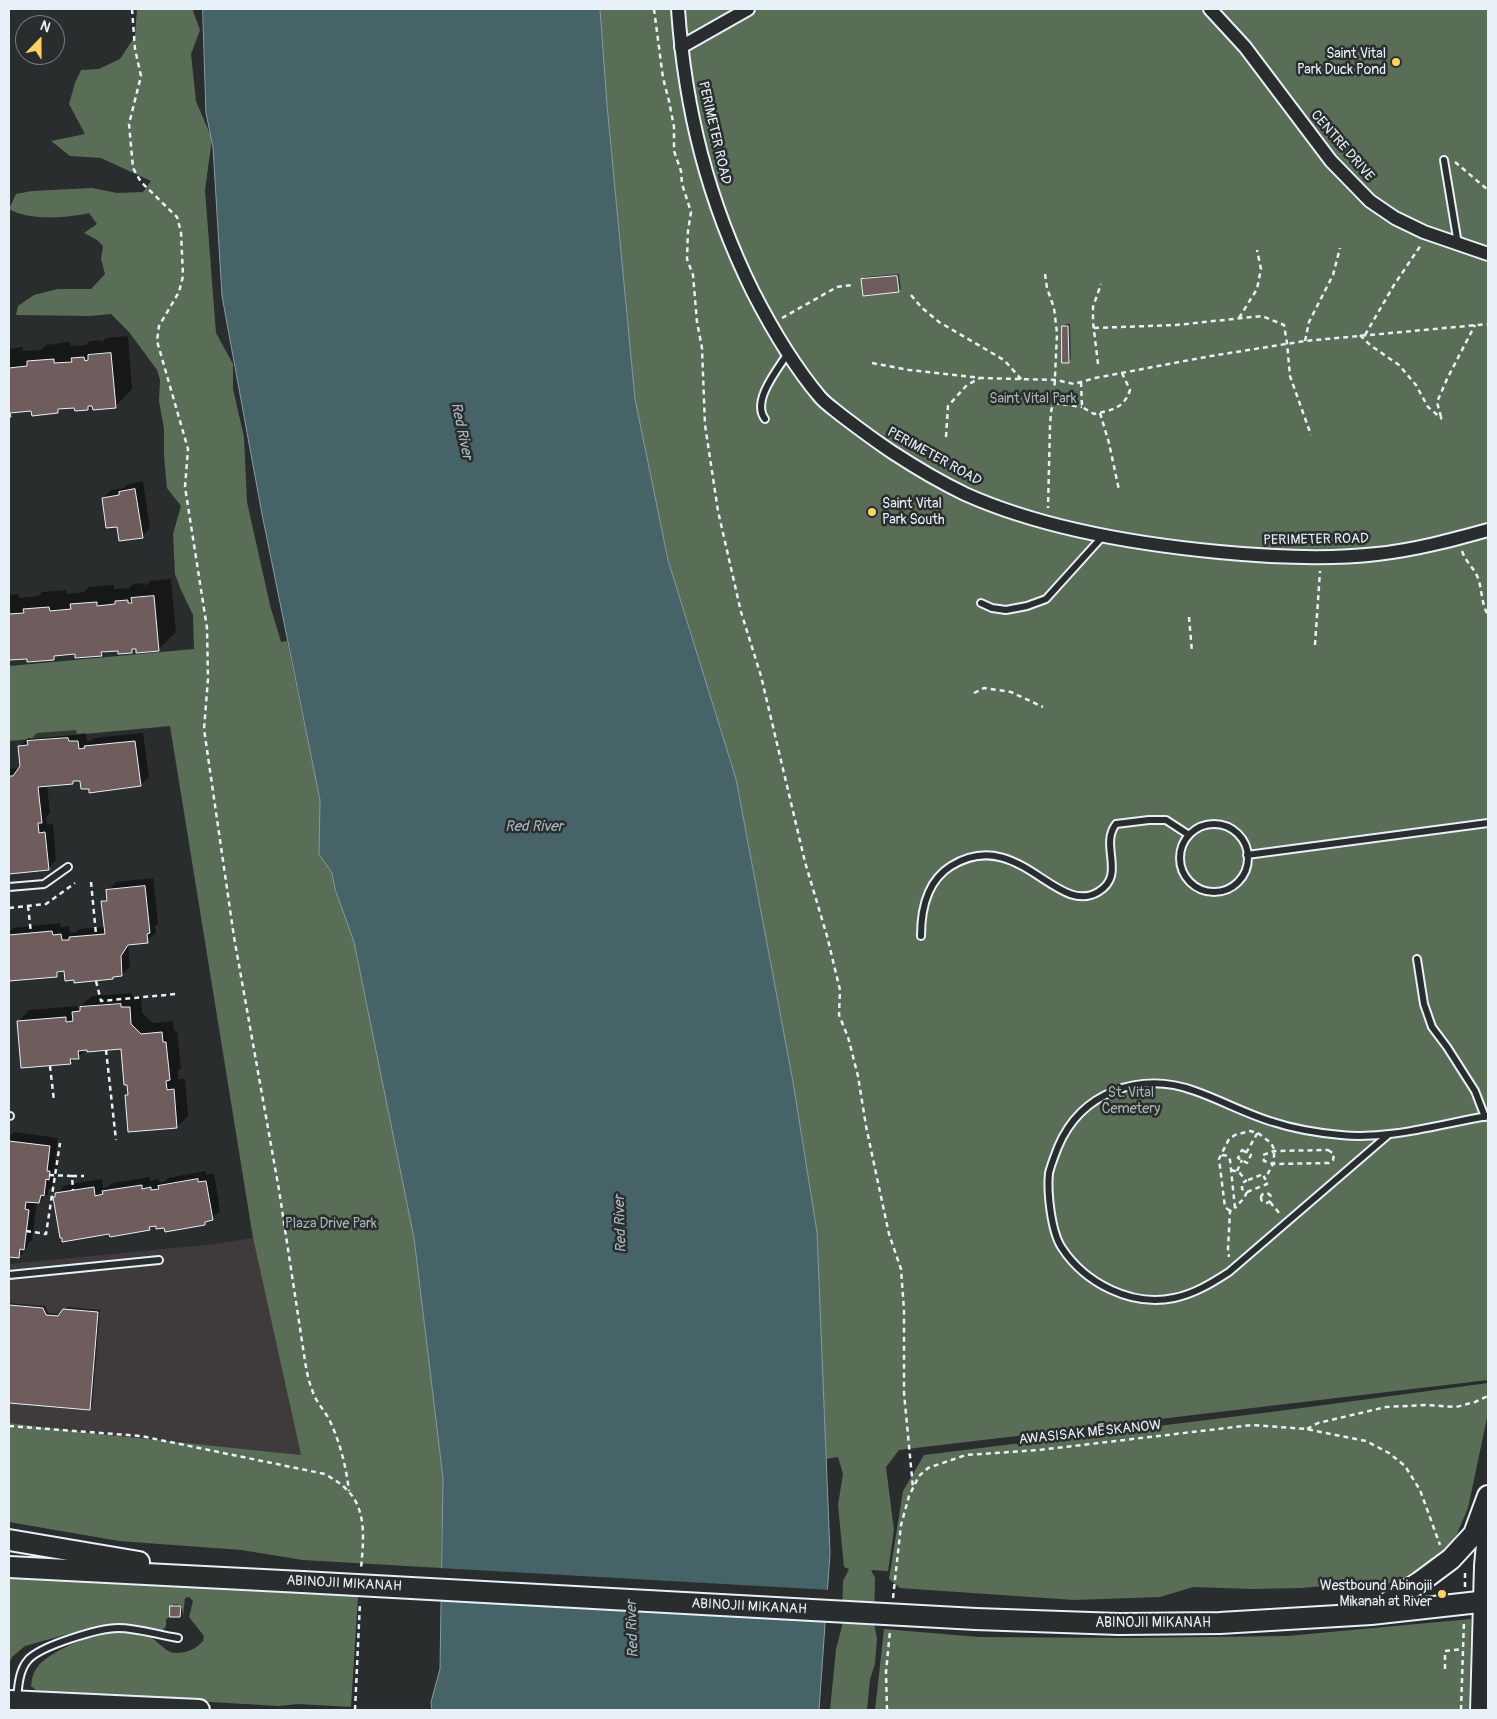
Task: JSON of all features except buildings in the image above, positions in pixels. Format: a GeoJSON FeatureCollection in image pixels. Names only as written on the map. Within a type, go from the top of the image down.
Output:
{"type":"FeatureCollection","features":[{"type":"Feature","properties":{"kind":"main road"},"geometry":{"type":"LineString","coordinates":[[1371,1614],[1451,1560],[1474,1534],[1488,1496]]}},
{"type":"Feature","properties":{"kind":"main road"},"geometry":{"type":"LineString","coordinates":[[9,1540],[262,1580]]}},
{"type":"Feature","properties":{"kind":"main road","name":"ABINOJII MIKANAH"},"geometry":{"type":"LineString","coordinates":[[9,1567],[1057,1623],[1138,1624],[1282,1620],[1371,1614],[1478,1603]]}},
{"type":"Feature","properties":{"kind":"main road"},"geometry":{"type":"LineString","coordinates":[[13,1701],[199,1710]]}},
{"type":"Feature","properties":{"kind":"street","name":"PERIMETER ROAD"},"geometry":{"type":"LineString","coordinates":[[678,9],[681,47],[694,126],[706,178],[738,262],[770,325],[822,399],[866,435],[906,461],[965,494],[1020,515],[1104,535],[1170,547],[1254,555],[1321,557],[1378,554],[1488,530]]}},
{"type":"Feature","properties":{"kind":"street"},"geometry":{"type":"LineString","coordinates":[[681,47],[748,9]]}},
{"type":"Feature","properties":{"kind":"street","name":"CENTRE DRIVE"},"geometry":{"type":"LineString","coordinates":[[1210,9],[1245,47],[1331,160],[1370,200],[1395,218],[1428,234],[1488,254]]}},
{"type":"Feature","properties":{"kind":"street"},"geometry":{"type":"LineString","coordinates":[[1479,1710],[1478,1603],[1488,1507]]}},
{"type":"Feature","properties":{"kind":"lane"},"geometry":{"type":"LineString","coordinates":[[1447,158],[1458,244]]}},
{"type":"Feature","properties":{"kind":"lane"},"geometry":{"type":"LineString","coordinates":[[765,419],[761,414],[761,402],[766,388],[788,353]]}},
{"type":"Feature","properties":{"kind":"lane"},"geometry":{"type":"LineString","coordinates":[[980,603],[992,608],[1006,610],[1027,606],[1046,599],[1104,535]]}},
{"type":"Feature","properties":{"kind":"lane"},"geometry":{"type":"LineString","coordinates":[[920,936],[921,916],[927,896],[935,880],[944,870],[956,863],[981,854],[994,855],[1022,864],[1069,894],[1092,895],[1100,891],[1110,881],[1113,868],[1110,831],[1116,824],[1166,820],[1188,835]]}},
{"type":"Feature","properties":{"kind":"lane"},"geometry":{"type":"LineString","coordinates":[[1247,855],[1488,823]]}},
{"type":"Feature","properties":{"kind":"lane"},"geometry":{"type":"LineString","coordinates":[[1208,824],[1224,826],[1238,835],[1244,844],[1247,855],[1246,866],[1242,876],[1234,885],[1219,891],[1203,890],[1189,881],[1181,866],[1180,855],[1182,844],[1188,835],[1208,824]]}},
{"type":"Feature","properties":{"kind":"lane"},"geometry":{"type":"LineString","coordinates":[[9,887],[44,884],[68,867]]}},
{"type":"Feature","properties":{"kind":"lane"},"geometry":{"type":"LineString","coordinates":[[1388,1135],[1236,1266],[1205,1287],[1174,1298],[1137,1299],[1118,1294],[1103,1286],[1078,1267],[1061,1247],[1053,1223],[1050,1173],[1058,1148],[1069,1126],[1085,1108],[1104,1096],[1124,1087],[1143,1084],[1175,1085],[1265,1119],[1341,1135],[1388,1135],[1486,1117],[1475,1091],[1432,1027],[1424,1004],[1417,959]]}},
{"type":"Feature","properties":{"kind":"lane"},"geometry":{"type":"LineString","coordinates":[[9,1274],[159,1260]]}},
{"type":"Feature","properties":{"kind":"lane"},"geometry":{"type":"LineString","coordinates":[[13,1701],[22,1671],[28,1659],[39,1652],[89,1632],[118,1628],[133,1629],[178,1638]]}},
{"type":"Feature","properties":{"kind":"path"},"geometry":{"type":"LineString","coordinates":[[132,9],[135,49],[141,76],[129,124],[133,168],[141,182],[177,217],[182,232],[183,276],[179,292],[159,326],[157,341],[188,450],[185,487],[207,628],[208,679],[204,729],[234,937],[278,1190],[305,1361],[310,1384],[328,1418],[342,1453],[349,1491],[360,1513],[363,1526],[361,1573]]}},
{"type":"Feature","properties":{"kind":"path"},"geometry":{"type":"LineString","coordinates":[[654,9],[663,78],[674,128],[674,151],[691,212],[687,259],[693,275],[697,322],[702,348],[704,425],[718,511],[741,612],[761,676],[805,862],[827,936],[840,990],[839,1015],[848,1037],[858,1076],[866,1126],[889,1234],[900,1269],[904,1310],[904,1393],[913,1488]]}},
{"type":"Feature","properties":{"kind":"path"},"geometry":{"type":"LineString","coordinates":[[1447,158],[1488,190]]}},
{"type":"Feature","properties":{"kind":"path"},"geometry":{"type":"LineString","coordinates":[[1365,335],[1428,234]]}},
{"type":"Feature","properties":{"kind":"path"},"geometry":{"type":"LineString","coordinates":[[1305,341],[1309,322],[1333,274],[1340,248]]}},
{"type":"Feature","properties":{"kind":"path"},"geometry":{"type":"LineString","coordinates":[[1239,318],[1257,289],[1261,269],[1257,250]]}},
{"type":"Feature","properties":{"kind":"path"},"geometry":{"type":"LineString","coordinates":[[1045,274],[1047,288],[1054,308],[1058,334],[1056,380],[1050,426],[1048,522]]}},
{"type":"Feature","properties":{"kind":"path"},"geometry":{"type":"LineString","coordinates":[[1098,364],[1093,307],[1102,284]]}},
{"type":"Feature","properties":{"kind":"path"},"geometry":{"type":"LineString","coordinates":[[770,325],[837,287],[852,286]]}},
{"type":"Feature","properties":{"kind":"path"},"geometry":{"type":"LineString","coordinates":[[911,295],[921,307],[939,322],[1004,360],[1022,380]]}},
{"type":"Feature","properties":{"kind":"path"},"geometry":{"type":"LineString","coordinates":[[1094,328],[1176,325],[1262,316],[1284,325],[1290,376],[1311,436]]}},
{"type":"Feature","properties":{"kind":"path"},"geometry":{"type":"LineString","coordinates":[[872,363],[909,370],[982,378],[1056,380],[1074,384],[1211,356],[1305,341],[1488,324]]}},
{"type":"Feature","properties":{"kind":"path"},"geometry":{"type":"LineString","coordinates":[[1360,335],[1370,345],[1399,364],[1416,385],[1428,407],[1442,419],[1438,402],[1447,379],[1475,325]]}},
{"type":"Feature","properties":{"kind":"path"},"geometry":{"type":"LineString","coordinates":[[1053,403],[1082,407],[1094,414],[1120,406],[1127,398],[1130,390],[1122,373]]}},
{"type":"Feature","properties":{"kind":"path"},"geometry":{"type":"LineString","coordinates":[[946,437],[948,406],[967,385],[982,378]]}},
{"type":"Feature","properties":{"kind":"path"},"geometry":{"type":"LineString","coordinates":[[1081,382],[1082,407]]}},
{"type":"Feature","properties":{"kind":"path"},"geometry":{"type":"LineString","coordinates":[[1100,413],[1110,443],[1119,490]]}},
{"type":"Feature","properties":{"kind":"path"},"geometry":{"type":"LineString","coordinates":[[1458,538],[1465,560],[1476,572],[1481,588],[1484,609],[1488,615]]}},
{"type":"Feature","properties":{"kind":"path"},"geometry":{"type":"LineString","coordinates":[[1315,645],[1321,557]]}},
{"type":"Feature","properties":{"kind":"path"},"geometry":{"type":"LineString","coordinates":[[1189,617],[1192,652]]}},
{"type":"Feature","properties":{"kind":"path"},"geometry":{"type":"LineString","coordinates":[[974,693],[984,688],[1011,692],[1043,707]]}},
{"type":"Feature","properties":{"kind":"path"},"geometry":{"type":"LineString","coordinates":[[91,882],[96,934]]}},
{"type":"Feature","properties":{"kind":"path"},"geometry":{"type":"LineString","coordinates":[[9,908],[46,904],[75,883]]}},
{"type":"Feature","properties":{"kind":"path"},"geometry":{"type":"LineString","coordinates":[[28,906],[31,933]]}},
{"type":"Feature","properties":{"kind":"path"},"geometry":{"type":"LineString","coordinates":[[96,981],[102,1005]]}},
{"type":"Feature","properties":{"kind":"path"},"geometry":{"type":"LineString","coordinates":[[101,1001],[176,994]]}},
{"type":"Feature","properties":{"kind":"path"},"geometry":{"type":"LineString","coordinates":[[106,1050],[116,1140]]}},
{"type":"Feature","properties":{"kind":"path"},"geometry":{"type":"LineString","coordinates":[[50,1066],[54,1101]]}},
{"type":"Feature","properties":{"kind":"path"},"geometry":{"type":"LineString","coordinates":[[1237,1171],[1242,1160],[1238,1158],[1242,1150],[1246,1152],[1265,1119]]}},
{"type":"Feature","properties":{"kind":"path"},"geometry":{"type":"LineString","coordinates":[[1230,1211],[1226,1210],[1225,1207],[1219,1159],[1229,1139],[1235,1135],[1250,1131],[1258,1133],[1267,1139],[1274,1151],[1274,1164],[1265,1179]]}},
{"type":"Feature","properties":{"kind":"path"},"geometry":{"type":"LineString","coordinates":[[26,1231],[46,1234],[60,1143]]}},
{"type":"Feature","properties":{"kind":"path"},"geometry":{"type":"LineString","coordinates":[[1328,1150],[1334,1154],[1333,1160],[1329,1162],[1274,1164],[1264,1161],[1263,1155],[1274,1151],[1328,1150]]}},
{"type":"Feature","properties":{"kind":"path"},"geometry":{"type":"LineString","coordinates":[[1222,1154],[1228,1156],[1230,1160],[1235,1208]]}},
{"type":"Feature","properties":{"kind":"path"},"geometry":{"type":"LineString","coordinates":[[1231,1170],[1237,1171],[1246,1181]]}},
{"type":"Feature","properties":{"kind":"path"},"geometry":{"type":"LineString","coordinates":[[1230,1211],[1244,1198],[1247,1192],[1267,1184],[1263,1174],[1242,1183],[1242,1189],[1247,1192]]}},
{"type":"Feature","properties":{"kind":"path"},"geometry":{"type":"LineString","coordinates":[[49,1175],[84,1176]]}},
{"type":"Feature","properties":{"kind":"path"},"geometry":{"type":"LineString","coordinates":[[72,1176],[73,1190]]}},
{"type":"Feature","properties":{"kind":"path"},"geometry":{"type":"LineString","coordinates":[[1261,1186],[1264,1194],[1261,1197],[1262,1202],[1267,1204],[1270,1202]]}},
{"type":"Feature","properties":{"kind":"path"},"geometry":{"type":"LineString","coordinates":[[1264,1194],[1270,1195],[1270,1202],[1288,1222]]}},
{"type":"Feature","properties":{"kind":"path"},"geometry":{"type":"LineString","coordinates":[[1230,1211],[1228,1249],[1230,1257],[1236,1266]]}},
{"type":"Feature","properties":{"kind":"path"},"geometry":{"type":"LineString","coordinates":[[1306,1430],[1318,1422],[1386,1407],[1426,1405],[1456,1407],[1488,1396]]}},
{"type":"Feature","properties":{"kind":"path"},"geometry":{"type":"LineString","coordinates":[[9,1426],[141,1436],[312,1470],[325,1474],[349,1491]]}},
{"type":"Feature","properties":{"kind":"path","name":"AWASISAK MĒSKANOW"},"geometry":{"type":"LineString","coordinates":[[893,1605],[902,1525],[909,1496],[919,1476],[928,1468],[966,1454],[1039,1450],[1252,1426],[1306,1430],[1366,1441],[1389,1452],[1405,1466],[1420,1490],[1442,1550]]}},
{"type":"Feature","properties":{"kind":"path"},"geometry":{"type":"LineString","coordinates":[[1460,1710],[1463,1649],[1478,1603],[1465,1573]]}},
{"type":"Feature","properties":{"kind":"path"},"geometry":{"type":"LineString","coordinates":[[355,1710],[360,1602]]}},
{"type":"Feature","properties":{"kind":"path"},"geometry":{"type":"LineString","coordinates":[[887,1710],[886,1672],[891,1624]]}},
{"type":"Feature","properties":{"kind":"path"},"geometry":{"type":"LineString","coordinates":[[1445,1669],[1445,1651],[1463,1649]]}},
{"type":"Feature","properties":{"kind":"shaded area"},"geometry":{"type":"Polygon","coordinates":[[[253,1238],[301,1455],[90,1433],[9,1427],[9,1264],[216,1244],[253,1238]]]}},
{"type":"Feature","properties":{"kind":"green space","name":"Plaza Drive Park"},"geometry":{"type":"Polygon","coordinates":[[[137,9],[194,9],[193,11],[200,30],[191,54],[196,101],[212,139],[205,190],[216,333],[233,364],[233,389],[244,437],[247,502],[270,605],[281,642],[287,641],[320,800],[319,854],[332,873],[335,889],[354,942],[414,1238],[443,1478],[441,1568],[303,1560],[241,1550],[119,1541],[9,1522],[9,1423],[301,1455],[253,1238],[170,726],[9,741],[9,666],[194,649],[193,615],[175,574],[173,534],[181,506],[167,488],[164,429],[159,401],[160,380],[157,370],[129,332],[111,314],[90,316],[16,315],[18,306],[34,295],[58,289],[91,289],[105,274],[101,259],[103,246],[97,240],[84,233],[97,224],[89,213],[59,217],[37,217],[17,213],[9,209],[16,194],[32,191],[92,188],[117,193],[143,192],[151,181],[101,158],[70,156],[51,141],[85,134],[69,104],[75,83],[81,70],[99,69],[120,59],[135,36],[137,9]]]}},
{"type":"Feature","properties":{"kind":"green space"},"geometry":{"type":"Polygon","coordinates":[[[600,9],[1488,9],[1488,1380],[899,1450],[886,1467],[894,1530],[888,1571],[871,1570],[875,1578],[874,1624],[877,1638],[875,1664],[870,1679],[867,1710],[830,1710],[836,1649],[842,1626],[843,1581],[849,1569],[844,1567],[838,1505],[843,1474],[838,1457],[826,1459],[817,1232],[793,1082],[736,779],[668,560],[635,399],[607,105],[600,9]]]}},
{"type":"Feature","properties":{"kind":"green space"},"geometry":{"type":"Polygon","coordinates":[[[1488,1383],[1488,1413],[1468,1508],[1457,1534],[1446,1551],[1412,1578],[1382,1585],[1252,1589],[1193,1587],[1160,1597],[1074,1600],[900,1588],[889,1579],[903,1491],[924,1455],[1488,1383]]]}},
{"type":"Feature","properties":{"kind":"green space"},"geometry":{"type":"Polygon","coordinates":[[[9,1577],[358,1596],[351,1707],[298,1704],[279,1706],[38,1692],[31,1686],[34,1672],[40,1664],[49,1656],[79,1641],[111,1633],[132,1632],[148,1636],[167,1650],[176,1653],[191,1650],[203,1641],[204,1636],[189,1617],[193,1601],[189,1597],[185,1598],[183,1616],[182,1607],[170,1606],[170,1617],[166,1619],[166,1626],[162,1631],[116,1624],[86,1629],[25,1646],[12,1657],[9,1664],[9,1577]]]}},
{"type":"Feature","properties":{"kind":"green space"},"geometry":{"type":"Polygon","coordinates":[[[1471,1619],[1469,1710],[875,1710],[884,1629],[979,1637],[1287,1636],[1471,1619]]]}},
{"type":"Feature","properties":{"kind":"water","name":"Red River"},"geometry":{"type":"Polygon","coordinates":[[[203,9],[600,9],[607,105],[635,399],[668,560],[736,779],[793,1082],[817,1232],[830,1553],[819,1710],[432,1710],[431,1702],[440,1669],[443,1478],[414,1238],[354,942],[335,889],[332,873],[319,854],[320,800],[262,514],[222,296],[213,147],[206,113],[203,9]]]}},
{"type":"Feature","properties":{"kind":"pier"},"geometry":{"type":"Polygon","coordinates":[[[439,1568],[830,1590],[828,1621],[438,1600],[439,1568]]]}},
{"type":"Feature","properties":{"kind":"place","name":"Saint Vital Park Duck Pond"},"geometry":{"type":"Point","coordinates":[1396,62]}},
{"type":"Feature","properties":{"kind":"place","name":"Saint Vital Park South"},"geometry":{"type":"Point","coordinates":[872,512]}},
{"type":"Feature","properties":{"kind":"place","name":"Westbound Abinojii Mikanah at River"},"geometry":{"type":"Point","coordinates":[1442,1594]}},
{"type":"Feature","properties":{"kind":"park label","name":"Saint Vital Park"},"geometry":{"type":"Point","coordinates":[1033,399]}},
{"type":"Feature","properties":{"kind":"park label","name":"St. Vital Cemetery"},"geometry":{"type":"Point","coordinates":[1131,1102]}}]}
